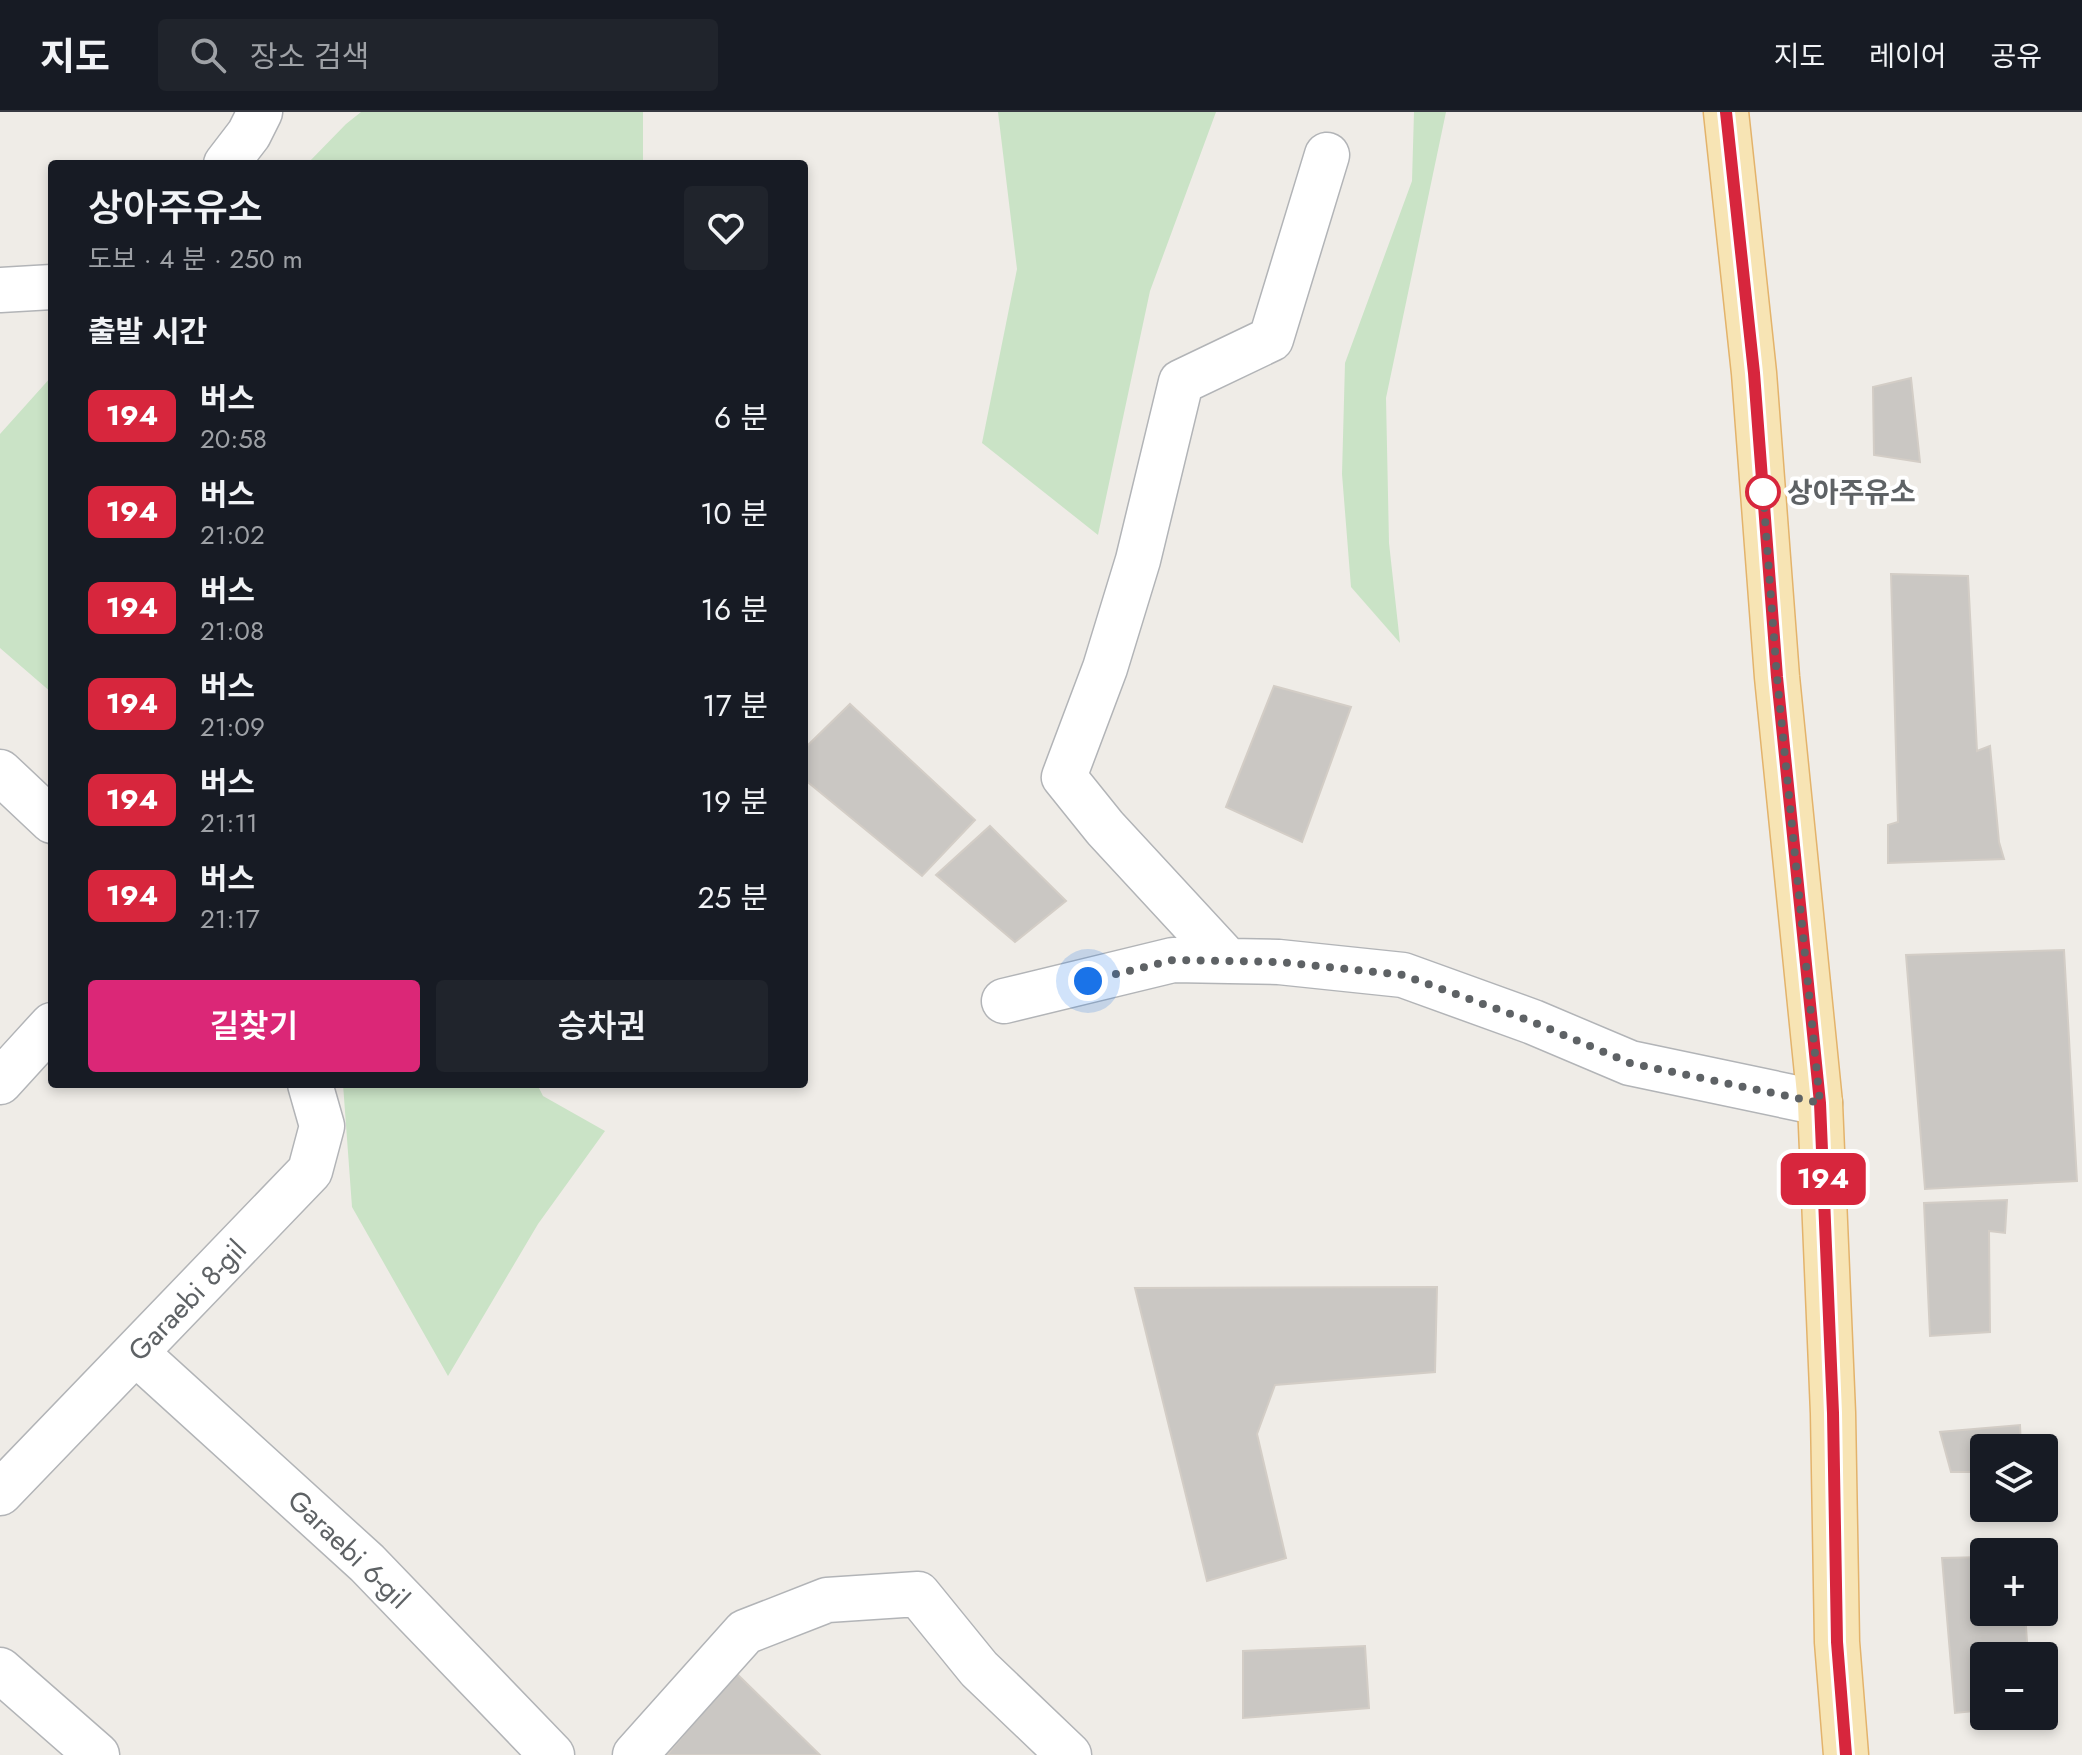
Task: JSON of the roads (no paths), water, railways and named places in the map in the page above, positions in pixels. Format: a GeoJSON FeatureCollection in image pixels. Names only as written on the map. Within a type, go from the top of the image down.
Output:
{"type":"FeatureCollection","features":[{"type":"Feature","properties":{"kind":"main road"},"geometry":{"type":"LineString","coordinates":[[1726,112],[1754,373],[1777,677],[1820,1103],[1833,1413],[1837,1642],[1846,1755]]}},
{"type":"Feature","properties":{"kind":"street"},"geometry":{"type":"LineString","coordinates":[[229,160],[249,134],[260,112]]}},
{"type":"Feature","properties":{"kind":"street"},"geometry":{"type":"LineString","coordinates":[[1228,961],[1105,828],[1064,777],[1105,668],[1138,560],[1181,382],[1271,339],[1327,155]]}},
{"type":"Feature","properties":{"kind":"street"},"geometry":{"type":"LineString","coordinates":[[0,290],[48,287]]}},
{"type":"Feature","properties":{"kind":"street"},"geometry":{"type":"LineString","coordinates":[[0,772],[48,817]]}},
{"type":"Feature","properties":{"kind":"street"},"geometry":{"type":"LineString","coordinates":[[1004,1001],[1173,960],[1279,962],[1403,975],[1533,1022],[1630,1063],[1820,1103]]}},
{"type":"Feature","properties":{"kind":"street"},"geometry":{"type":"LineString","coordinates":[[3,1072],[48,1029]]}},
{"type":"Feature","properties":{"kind":"street","name":"Garaebi 8-gil"},"geometry":{"type":"LineString","coordinates":[[0,1493],[310,1171],[322,1126],[311,1088]]}},
{"type":"Feature","properties":{"kind":"street","name":"Garaebi 6-gil"},"geometry":{"type":"LineString","coordinates":[[136,1353],[367,1563],[552,1755]]}},
{"type":"Feature","properties":{"kind":"street"},"geometry":{"type":"LineString","coordinates":[[635,1755],[745,1632],[827,1600],[918,1594],[979,1669],[1069,1755]]}},
{"type":"Feature","properties":{"kind":"street"},"geometry":{"type":"LineString","coordinates":[[0,1670],[97,1755]]}},
{"type":"Feature","properties":{"kind":"place","name":"상아주유소"},"geometry":{"type":"Point","coordinates":[1763,492]}}]}
